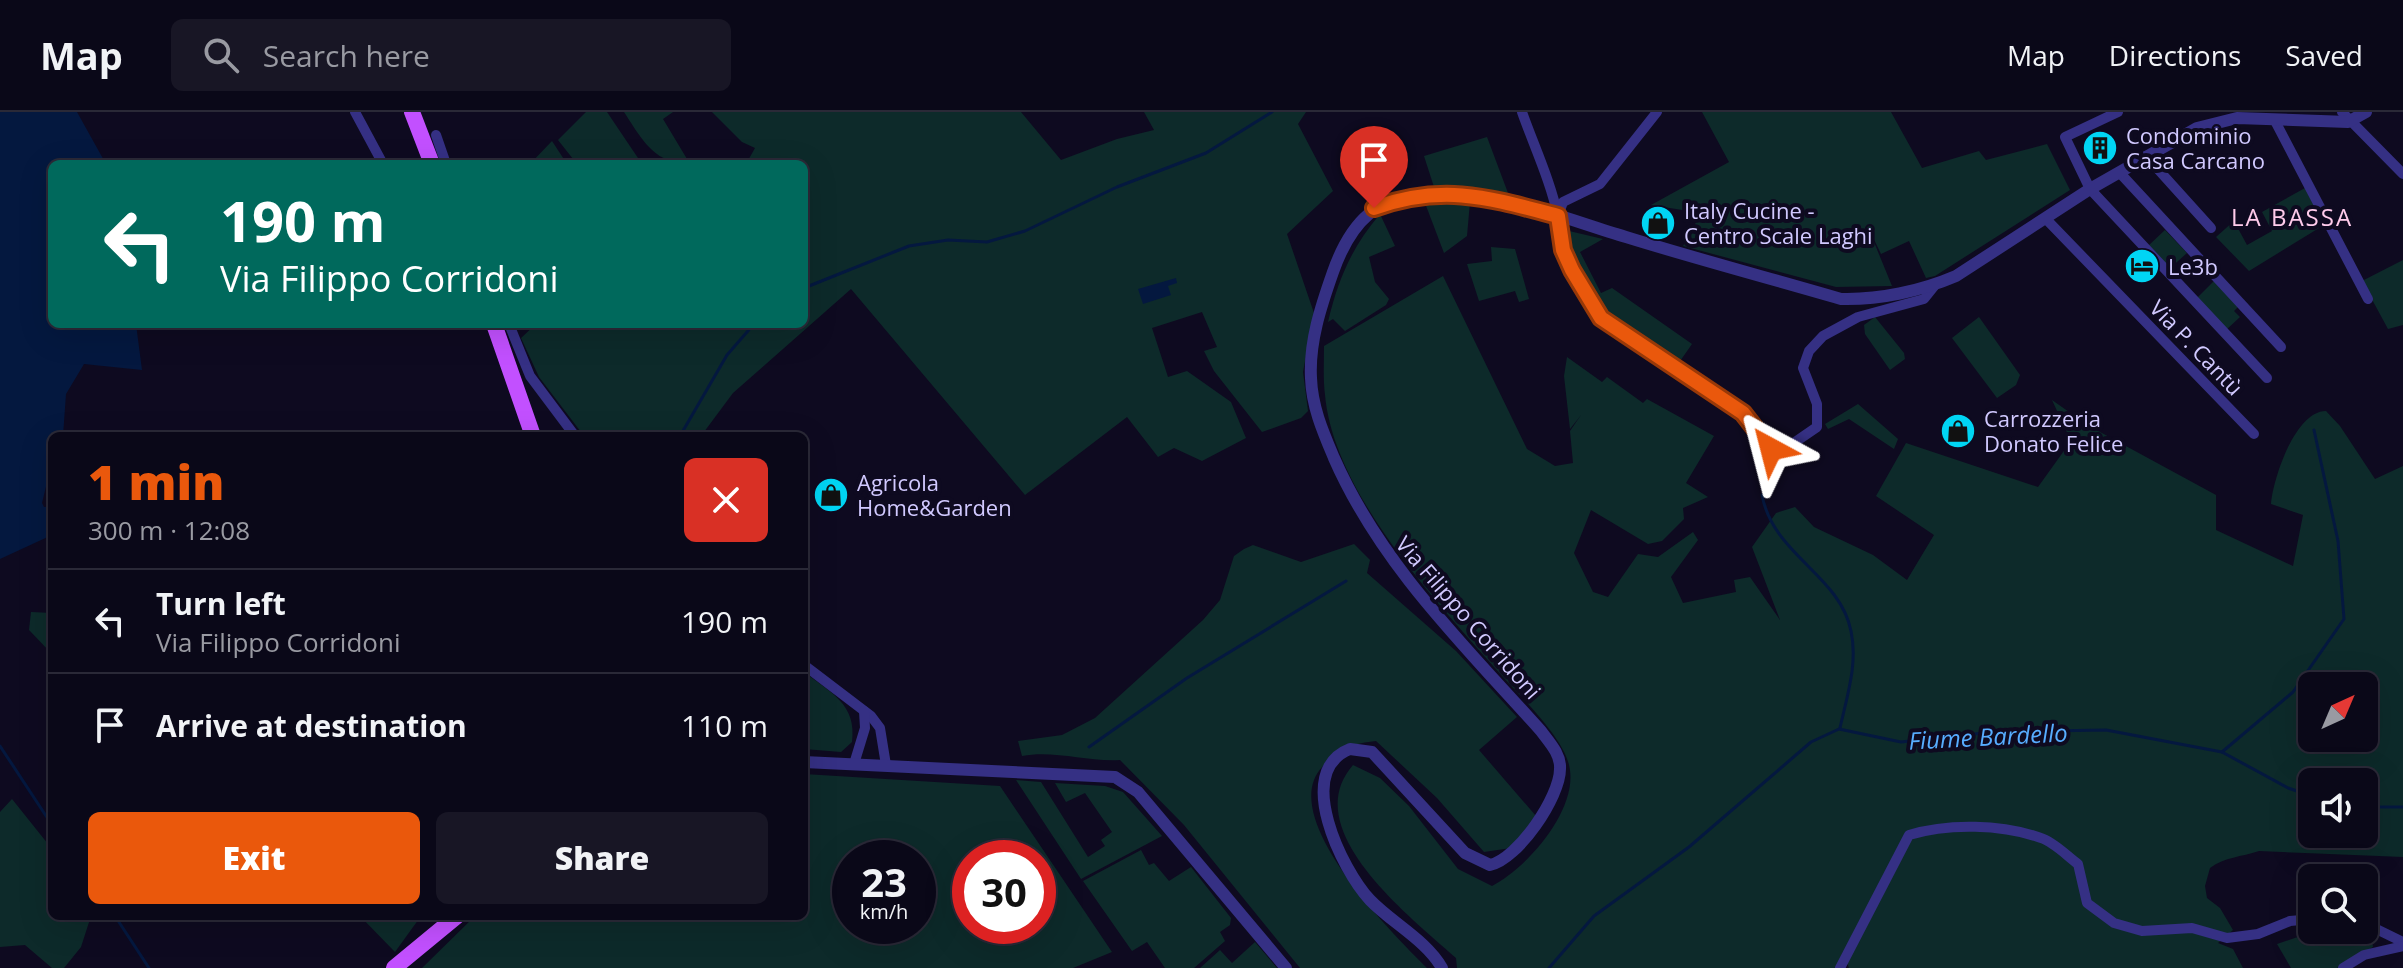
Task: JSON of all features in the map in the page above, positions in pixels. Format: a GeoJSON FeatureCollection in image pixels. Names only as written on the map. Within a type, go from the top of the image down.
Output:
{"type":"FeatureCollection","features":[{"type":"Feature","properties":{"kind":"main road"},"geometry":{"type":"LineString","coordinates":[[412,112],[430,160]]}},
{"type":"Feature","properties":{"kind":"main road"},"geometry":{"type":"LineString","coordinates":[[495,328],[532,432]]}},
{"type":"Feature","properties":{"kind":"main road"},"geometry":{"type":"LineString","coordinates":[[394,968],[452,920]]}},
{"type":"Feature","properties":{"kind":"street"},"geometry":{"type":"LineString","coordinates":[[355,112],[381,160]]}},
{"type":"Feature","properties":{"kind":"street"},"geometry":{"type":"LineString","coordinates":[[1522,112],[1558,216],[1563,250],[1601,318],[1734,406],[1771,449],[1779,453],[1817,427],[1817,404],[1803,368],[1816,342],[1858,317],[1924,299],[1936,284]]}},
{"type":"Feature","properties":{"kind":"street"},"geometry":{"type":"LineString","coordinates":[[1558,216],[1563,202],[1600,184],[1657,112]]}},
{"type":"Feature","properties":{"kind":"street"},"geometry":{"type":"LineString","coordinates":[[2118,112],[2065,137],[2090,189],[2267,378]]}},
{"type":"Feature","properties":{"kind":"street"},"geometry":{"type":"LineString","coordinates":[[2345,117],[2366,112]]}},
{"type":"Feature","properties":{"kind":"street"},"geometry":{"type":"LineString","coordinates":[[2345,117],[2403,174]]}},
{"type":"Feature","properties":{"kind":"street","name":"Via Filippo Corridoni"},"geometry":{"type":"LineString","coordinates":[[1442,968],[1357,884],[1327,817],[1323,790],[1327,770],[1336,757],[1350,749],[1367,749],[1474,860],[1490,865],[1508,857],[1552,802],[1558,786],[1560,761],[1541,731],[1403,576],[1352,498],[1317,418],[1311,378],[1313,341],[1339,254],[1353,227],[1374,208],[1420,195],[1461,193],[1558,216],[1841,299],[1862,299],[1936,284],[2146,156],[2216,122],[2345,117]]}},
{"type":"Feature","properties":{"kind":"street"},"geometry":{"type":"LineString","coordinates":[[2274,119],[2368,299]]}},
{"type":"Feature","properties":{"kind":"street"},"geometry":{"type":"LineString","coordinates":[[436,135],[445,160]]}},
{"type":"Feature","properties":{"kind":"street"},"geometry":{"type":"LineString","coordinates":[[2146,156],[2211,228]]}},
{"type":"Feature","properties":{"kind":"street"},"geometry":{"type":"LineString","coordinates":[[2119,172],[2281,347]]}},
{"type":"Feature","properties":{"kind":"street","name":"Via P. Cantù"},"geometry":{"type":"LineString","coordinates":[[2046,219],[2254,434]]}},
{"type":"Feature","properties":{"kind":"street"},"geometry":{"type":"LineString","coordinates":[[511,328],[530,376],[572,432]]}},
{"type":"Feature","properties":{"kind":"street"},"geometry":{"type":"LineString","coordinates":[[808,668],[864,711],[880,728],[886,765]]}},
{"type":"Feature","properties":{"kind":"street"},"geometry":{"type":"LineString","coordinates":[[854,764],[865,728],[864,711]]}},
{"type":"Feature","properties":{"kind":"street"},"geometry":{"type":"LineString","coordinates":[[808,762],[1100,775],[1127,783],[1286,968]]}},
{"type":"Feature","properties":{"kind":"street"},"geometry":{"type":"LineString","coordinates":[[1840,968],[1909,835],[1934,827],[1999,828],[2044,838],[2078,864],[2087,903],[2114,923],[2142,931],[2192,928],[2227,938],[2258,934],[2298,920]]}},
{"type":"Feature","properties":{"kind":"street"},"geometry":{"type":"LineString","coordinates":[[2378,931],[2403,944]]}},
{"type":"Feature","properties":{"kind":"street"},"geometry":{"type":"LineString","coordinates":[[2343,968],[2364,955],[2403,944]]}},
{"type":"Feature","properties":{"kind":"green space"},"geometry":{"type":"Polygon","coordinates":[[[586,112],[607,112],[639,160],[574,160],[558,140],[586,112]]]}},
{"type":"Feature","properties":{"kind":"green space"},"geometry":{"type":"Polygon","coordinates":[[[624,112],[673,112],[663,119],[687,159],[666,159],[642,139],[624,112]]]}},
{"type":"Feature","properties":{"kind":"green space"},"geometry":{"type":"Polygon","coordinates":[[[712,112],[1021,112],[1061,160],[1117,139],[1154,130],[1144,112],[1306,112],[1298,124],[1333,191],[1287,234],[1314,313],[1303,372],[1308,411],[1301,418],[1262,432],[1214,371],[1204,351],[1217,347],[1202,312],[1152,328],[1168,377],[1187,371],[1231,402],[1246,438],[1202,461],[1174,448],[1158,457],[1127,417],[1025,495],[851,289],[808,327],[808,160],[748,160],[755,148],[742,142],[712,112]]]}},
{"type":"Feature","properties":{"kind":"green space"},"geometry":{"type":"Polygon","coordinates":[[[1702,112],[1891,112],[1922,168],[1979,151],[1986,160],[2047,144],[2070,190],[1935,276],[1926,278],[1909,241],[1881,254],[1867,225],[1892,286],[1836,287],[1683,246],[1701,213],[1651,205],[1729,162],[1702,112]]]}},
{"type":"Feature","properties":{"kind":"green space"},"geometry":{"type":"Polygon","coordinates":[[[1487,137],[1508,193],[1434,187],[1424,156],[1487,137]]]}},
{"type":"Feature","properties":{"kind":"green space"},"geometry":{"type":"Polygon","coordinates":[[[552,141],[564,160],[534,160],[552,141]]]}},
{"type":"Feature","properties":{"kind":"green space"},"geometry":{"type":"Polygon","coordinates":[[[2305,188],[2324,225],[2249,271],[2216,237],[2234,221],[2247,245],[2272,231],[2262,212],[2305,188]]]}},
{"type":"Feature","properties":{"kind":"green space"},"geometry":{"type":"Polygon","coordinates":[[[1470,202],[1467,236],[1444,253],[1425,203],[1470,202]]]}},
{"type":"Feature","properties":{"kind":"green space"},"geometry":{"type":"Polygon","coordinates":[[[1380,214],[1395,246],[1369,257],[1375,282],[1389,299],[1386,305],[1345,331],[1333,319],[1328,322],[1332,306],[1354,251],[1380,214]]]}},
{"type":"Feature","properties":{"kind":"green space"},"geometry":{"type":"Polygon","coordinates":[[[1565,230],[1603,239],[1580,252],[1601,293],[1612,288],[1692,344],[1678,364],[1600,314],[1575,274],[1565,230]]]}},
{"type":"Feature","properties":{"kind":"green space"},"geometry":{"type":"Polygon","coordinates":[[[2165,230],[2187,253],[2169,269],[2147,247],[2165,230]]]}},
{"type":"Feature","properties":{"kind":"green space"},"geometry":{"type":"Polygon","coordinates":[[[1491,247],[1515,249],[1529,299],[1519,302],[1515,291],[1479,301],[1467,264],[1492,261],[1491,247]]]}},
{"type":"Feature","properties":{"kind":"green space"},"geometry":{"type":"Polygon","coordinates":[[[2403,260],[2403,325],[2388,329],[2362,281],[2403,260]]]}},
{"type":"Feature","properties":{"kind":"green space"},"geometry":{"type":"Polygon","coordinates":[[[1443,276],[1527,449],[1555,466],[1573,463],[1570,431],[1581,415],[1570,429],[1564,376],[1567,357],[1602,382],[1607,377],[1643,403],[1647,399],[1714,436],[1686,483],[1708,497],[1683,508],[1684,519],[1662,541],[1648,544],[1591,510],[1574,553],[1593,592],[1608,597],[1638,554],[1658,557],[1693,532],[1698,540],[1671,577],[1683,603],[1736,592],[1734,580],[1750,577],[1780,620],[1752,547],[1776,513],[1795,507],[1814,527],[1873,555],[1907,580],[1934,535],[1876,496],[1906,443],[2038,487],[2071,441],[2052,400],[2089,426],[2216,495],[2216,530],[2293,566],[2303,515],[2271,504],[2273,493],[2281,464],[2296,434],[2315,414],[2326,411],[2340,426],[2375,479],[2403,466],[2403,857],[2259,851],[2227,859],[2210,868],[2205,886],[2207,898],[2220,908],[2233,930],[2218,943],[2233,949],[2243,968],[1849,968],[1843,952],[1836,968],[1457,968],[1456,958],[1389,897],[1349,844],[1339,817],[1339,790],[1353,765],[1380,778],[1409,806],[1458,869],[1492,886],[1520,866],[1548,835],[1567,800],[1569,765],[1551,731],[1422,583],[1369,510],[1348,471],[1333,433],[1324,389],[1324,346],[1443,276]]]}},
{"type":"Feature","properties":{"kind":"green space"},"geometry":{"type":"Polygon","coordinates":[[[2214,281],[2238,307],[2234,311],[2240,317],[2226,330],[2197,298],[2214,281]]]}},
{"type":"Feature","properties":{"kind":"green space"},"geometry":{"type":"Polygon","coordinates":[[[1875,317],[1904,353],[1905,359],[1890,370],[1865,334],[1864,325],[1875,317]]]}},
{"type":"Feature","properties":{"kind":"green space"},"geometry":{"type":"Polygon","coordinates":[[[1979,317],[2020,375],[2016,385],[1997,398],[1952,338],[1979,317]]]}},
{"type":"Feature","properties":{"kind":"green space"},"geometry":{"type":"Polygon","coordinates":[[[532,328],[807,328],[733,393],[704,432],[581,432],[539,377],[521,338],[532,328]]]}},
{"type":"Feature","properties":{"kind":"green space"},"geometry":{"type":"Polygon","coordinates":[[[1858,404],[1898,439],[1894,449],[1849,419],[1828,429],[1825,424],[1858,404]]]}},
{"type":"Feature","properties":{"kind":"green space"},"geometry":{"type":"Polygon","coordinates":[[[1354,544],[1370,560],[1367,573],[1456,651],[1517,717],[1479,750],[1536,816],[1511,848],[1484,852],[1437,798],[1376,741],[1347,748],[1323,766],[1312,788],[1314,814],[1325,843],[1366,902],[1427,968],[1300,968],[1184,825],[1120,760],[1046,754],[1022,756],[1018,741],[1062,735],[1095,718],[1203,620],[1220,600],[1234,556],[1244,549],[1253,545],[1301,562],[1354,544]]]}},
{"type":"Feature","properties":{"kind":"green space"},"geometry":{"type":"Polygon","coordinates":[[[31,612],[48,613],[48,650],[29,630],[31,612]]]}},
{"type":"Feature","properties":{"kind":"green space"},"geometry":{"type":"Polygon","coordinates":[[[808,675],[840,701],[850,718],[852,742],[841,752],[808,749],[808,675]]]}},
{"type":"Feature","properties":{"kind":"green space"},"geometry":{"type":"Polygon","coordinates":[[[808,774],[1000,786],[1036,840],[952,840],[952,944],[1056,944],[1056,869],[1112,952],[1073,968],[422,968],[471,920],[808,920],[808,774]]]}},
{"type":"Feature","properties":{"kind":"green space"},"geometry":{"type":"Polygon","coordinates":[[[1016,780],[1041,782],[1088,857],[1105,846],[1101,840],[1112,832],[1085,793],[1066,802],[1055,783],[1105,786],[1123,792],[1162,836],[1081,879],[1016,780]]]}},
{"type":"Feature","properties":{"kind":"green space"},"geometry":{"type":"Polygon","coordinates":[[[12,799],[48,844],[48,920],[90,920],[81,947],[64,968],[52,968],[25,945],[0,947],[0,812],[12,799]]]}},
{"type":"Feature","properties":{"kind":"green space"},"geometry":{"type":"Polygon","coordinates":[[[1141,850],[1149,865],[1154,863],[1169,881],[1191,867],[1231,918],[1230,925],[1220,932],[1225,941],[1194,968],[1165,968],[1147,942],[1132,951],[1083,881],[1141,850]]]}},
{"type":"Feature","properties":{"kind":"green space"},"geometry":{"type":"Polygon","coordinates":[[[364,920],[418,920],[395,952],[364,920]]]}},
{"type":"Feature","properties":{"kind":"green space"},"geometry":{"type":"Polygon","coordinates":[[[2298,937],[2298,944],[2372,944],[2373,947],[2337,968],[2291,968],[2277,944],[2298,937]]]}},
{"type":"Feature","properties":{"kind":"green space"},"geometry":{"type":"Polygon","coordinates":[[[1255,942],[1277,968],[1200,968],[1220,950],[1232,963],[1255,942]]]}},
{"type":"Feature","properties":{"kind":"water"},"geometry":{"type":"Polygon","coordinates":[[[0,112],[77,112],[104,160],[48,160],[48,328],[137,328],[142,370],[84,364],[66,394],[63,432],[48,432],[48,478],[42,503],[48,507],[48,537],[0,559],[0,112]]]}},
{"type":"Feature","properties":{"kind":"water"},"geometry":{"type":"Polygon","coordinates":[[[1176,278],[1177,283],[1168,286],[1171,295],[1143,304],[1138,289],[1176,278]]]}},
{"type":"Feature","properties":{"kind":"waterway"},"geometry":{"type":"LineString","coordinates":[[808,286],[909,246],[948,240],[987,242],[1025,231],[1117,187],[1206,153],[1272,112]]}},
{"type":"Feature","properties":{"kind":"waterway"},"geometry":{"type":"LineString","coordinates":[[682,432],[727,355],[751,328]]}},
{"type":"Feature","properties":{"kind":"waterway"},"geometry":{"type":"LineString","coordinates":[[2222,752],[2293,692],[2344,619],[2338,541],[2314,430]]}},
{"type":"Feature","properties":{"kind":"waterway"},"geometry":{"type":"LineString","coordinates":[[1762,495],[1779,534],[1834,595],[1851,631],[1852,668],[1840,728]]}},
{"type":"Feature","properties":{"kind":"waterway"},"geometry":{"type":"LineString","coordinates":[[1089,747],[1187,678],[1346,581]]}},
{"type":"Feature","properties":{"kind":"waterway","name":"Fiume Bardello"},"geometry":{"type":"LineString","coordinates":[[1549,968],[1594,916],[1689,847],[1811,742],[1839,729],[1901,742],[1993,732],[2106,730],[2222,752],[2298,791]]}},
{"type":"Feature","properties":{"kind":"waterway","name":"Fiume Bardello"},"geometry":{"type":"LineString","coordinates":[[0,746],[48,819]]}},
{"type":"Feature","properties":{"kind":"waterway","name":"Fiume Bardello"},"geometry":{"type":"LineString","coordinates":[[2378,807],[2403,807]]}},
{"type":"Feature","properties":{"kind":"waterway","name":"Fiume Bardello"},"geometry":{"type":"LineString","coordinates":[[118,920],[149,968]]}},
{"type":"Feature","properties":{"kind":"place","name":"Condominio Casa Carcano"},"geometry":{"type":"Point","coordinates":[2100,148]}},
{"type":"Feature","properties":{"kind":"place","name":"Italy Cucine - Centro Scale Laghi"},"geometry":{"type":"Point","coordinates":[1658,223]}},
{"type":"Feature","properties":{"kind":"place","name":"Le3b"},"geometry":{"type":"Point","coordinates":[2142,266]}},
{"type":"Feature","properties":{"kind":"place","name":"Carrozzeria Donato Felice"},"geometry":{"type":"Point","coordinates":[1958,431]}},
{"type":"Feature","properties":{"kind":"place","name":"Agricola Home&Garden"},"geometry":{"type":"Point","coordinates":[831,495]}},
{"type":"Feature","properties":{"kind":"district","name":"LA BASSA"},"geometry":{"type":"Point","coordinates":[2292,216]}},
{"type":"Feature","properties":{"kind":"route"},"geometry":{"type":"LineString","coordinates":[[1374,208],[1400,198],[1430,193],[1461,193],[1558,216],[1563,250],[1591,306],[1601,318],[1743,413],[1771,449]]}}]}
